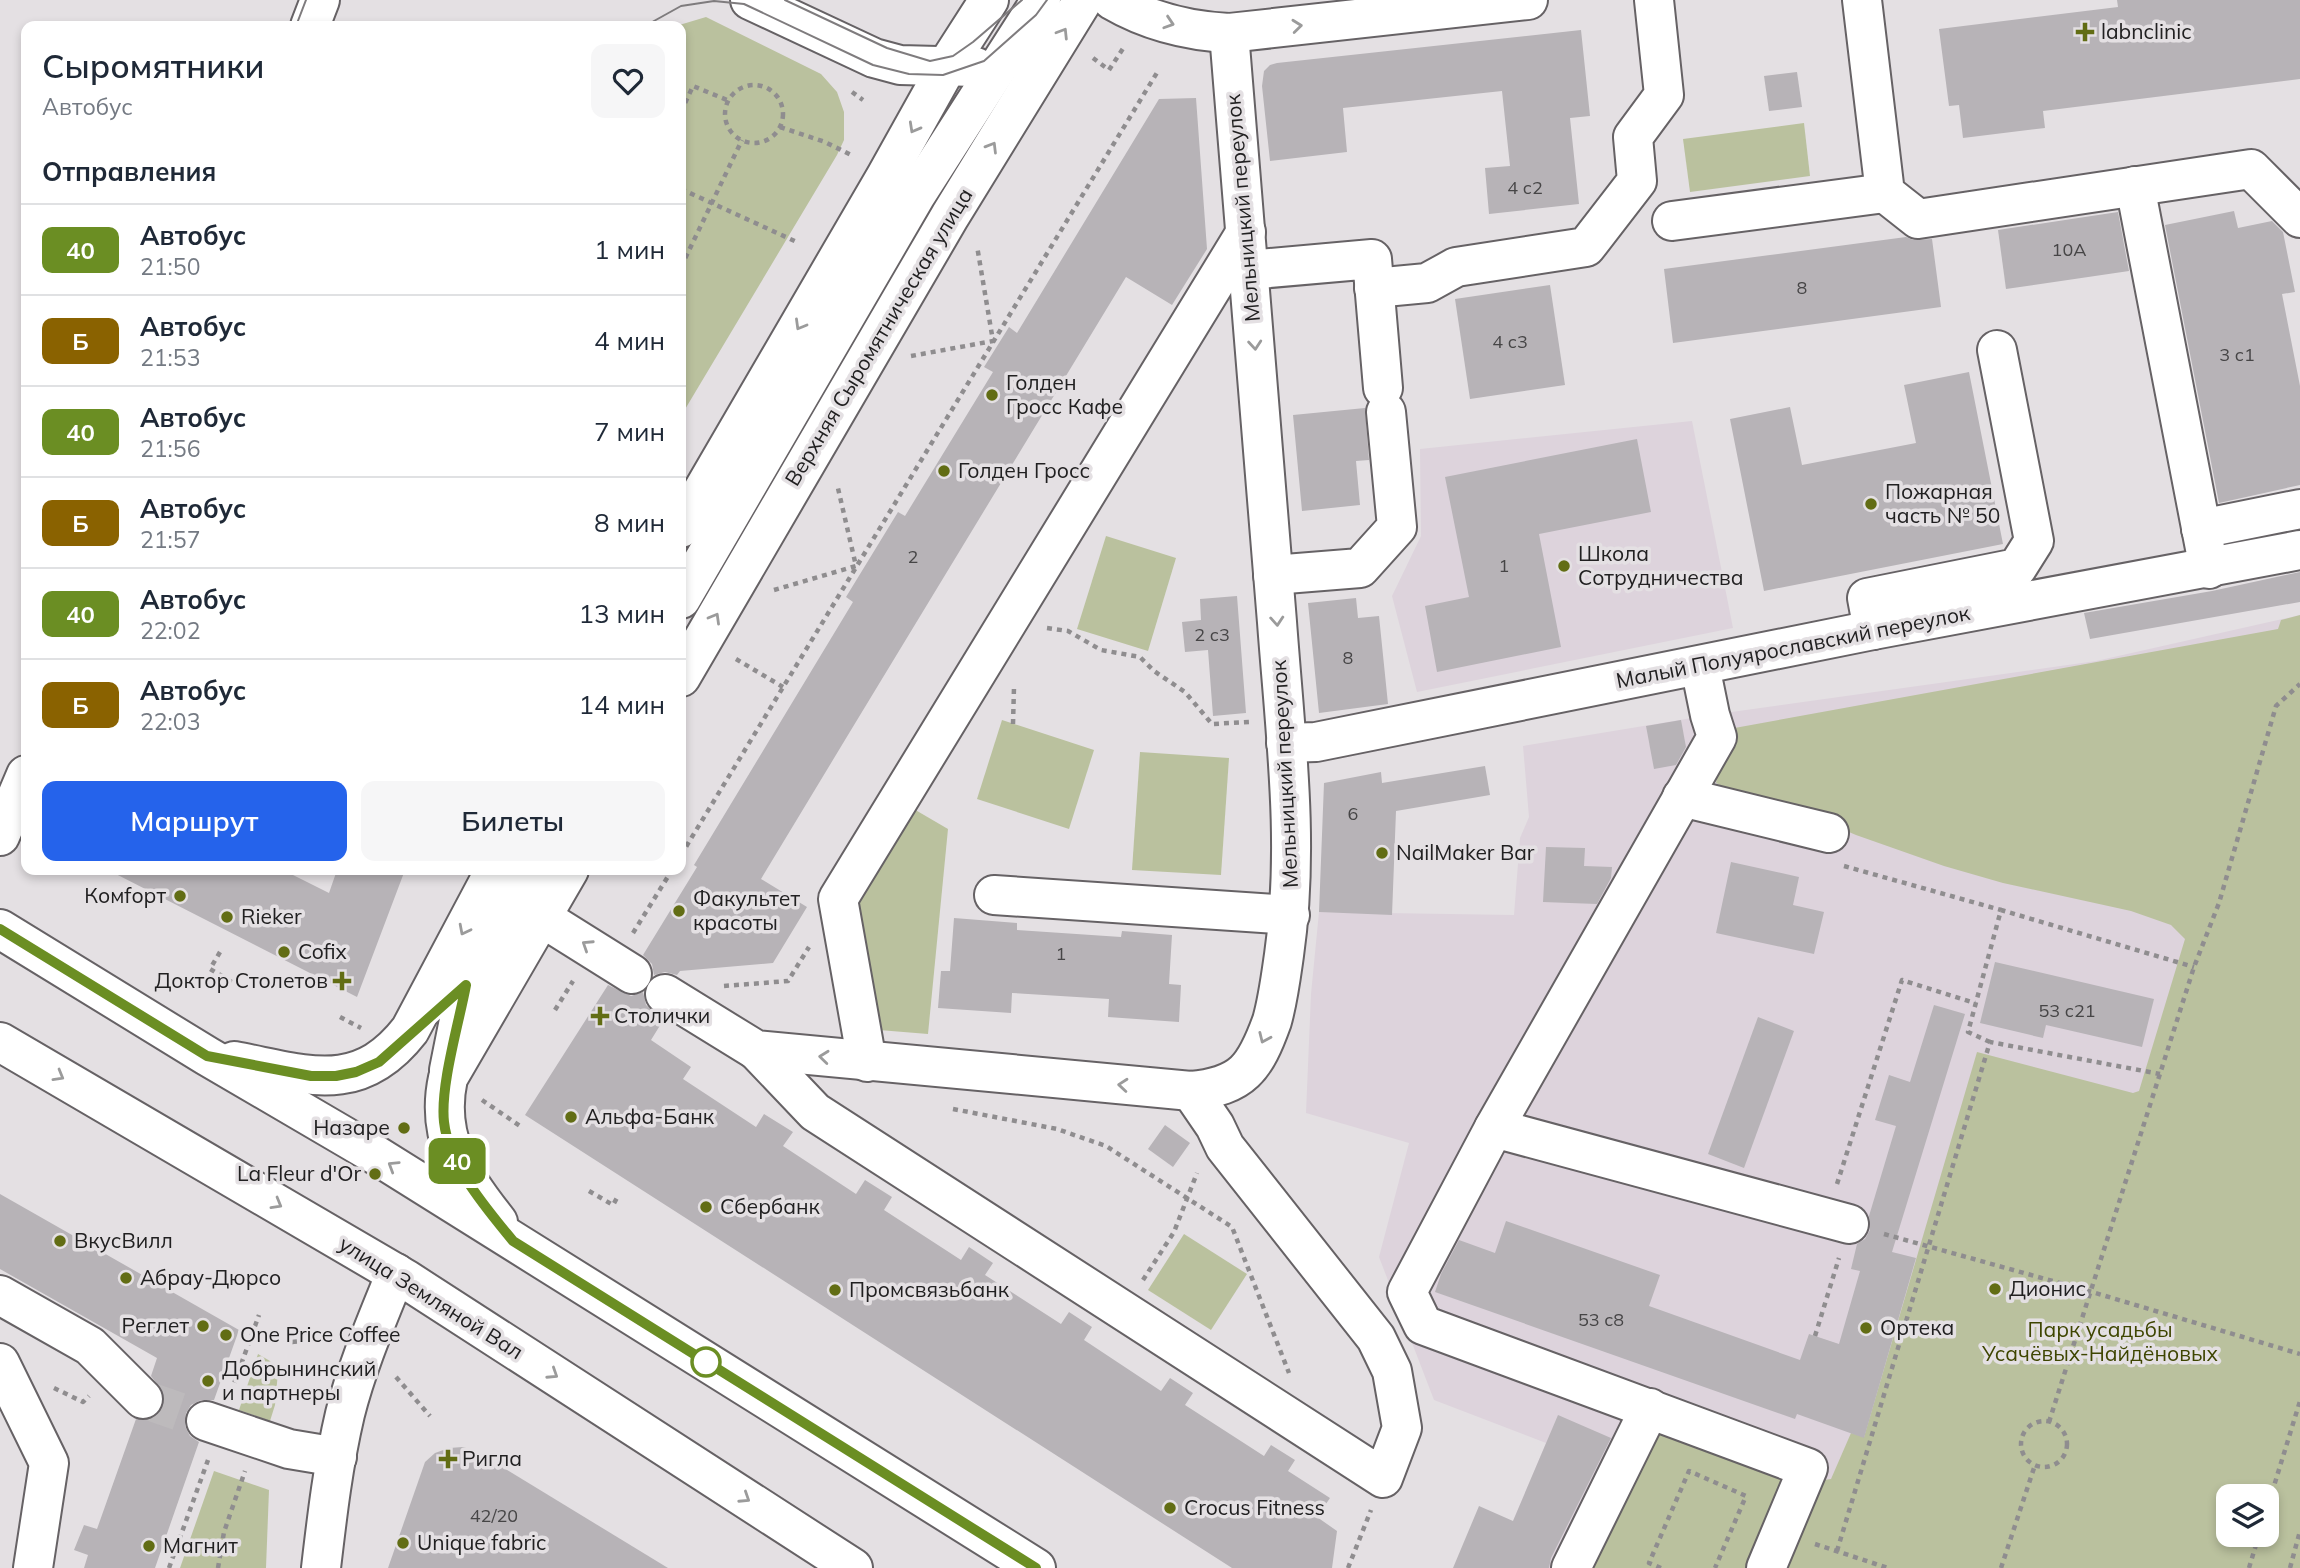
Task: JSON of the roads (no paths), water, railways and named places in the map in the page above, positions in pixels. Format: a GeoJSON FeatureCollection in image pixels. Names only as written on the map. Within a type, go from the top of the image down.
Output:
{"type":"FeatureCollection","features":[{"type":"Feature","properties":{"kind":"main road"},"geometry":{"type":"LineString","coordinates":[[312,21],[320,0]]}},
{"type":"Feature","properties":{"kind":"main road"},"geometry":{"type":"LineString","coordinates":[[750,0],[874,58],[901,65],[947,68],[1042,65]]}},
{"type":"Feature","properties":{"kind":"main road"},"geometry":{"type":"LineString","coordinates":[[686,519],[989,0]]}},
{"type":"Feature","properties":{"kind":"main road"},"geometry":{"type":"LineString","coordinates":[[686,590],[916,195],[1041,0]]}},
{"type":"Feature","properties":{"kind":"main road","name":"Верхняя Сыромятническая улица"},"geometry":{"type":"LineString","coordinates":[[686,668],[936,240],[1083,0]]}},
{"type":"Feature","properties":{"kind":"main road"},"geometry":{"type":"LineString","coordinates":[[1112,0],[1173,25],[1199,32],[1229,33],[1528,0]]}},
{"type":"Feature","properties":{"kind":"main road"},"geometry":{"type":"LineString","coordinates":[[1374,288],[1426,284],[1456,267],[1586,247],[1637,181],[1633,137],[1664,95],[1654,0]]}},
{"type":"Feature","properties":{"kind":"main road"},"geometry":{"type":"LineString","coordinates":[[1862,0],[1885,193]]}},
{"type":"Feature","properties":{"kind":"main road","name":"Мельницкий переулок"},"geometry":{"type":"LineString","coordinates":[[665,994],[755,1050],[1191,1091],[1214,1089],[1237,1080],[1254,1060],[1272,1020],[1282,972],[1290,915],[1292,846],[1229,33]]}},
{"type":"Feature","properties":{"kind":"main road"},"geometry":{"type":"LineString","coordinates":[[1672,221],[1885,193],[1919,219],[2251,169],[2300,218]]}},
{"type":"Feature","properties":{"kind":"main road"},"geometry":{"type":"LineString","coordinates":[[2135,186],[2209,569]]}},
{"type":"Feature","properties":{"kind":"main road"},"geometry":{"type":"LineString","coordinates":[[867,1062],[838,899],[1246,232]]}},
{"type":"Feature","properties":{"kind":"main road"},"geometry":{"type":"LineString","coordinates":[[1248,270],[1372,259],[1397,527],[1360,568],[1273,575]]}},
{"type":"Feature","properties":{"kind":"main road"},"geometry":{"type":"LineString","coordinates":[[1873,630],[1867,598],[2017,568],[2035,541],[1997,350]]}},
{"type":"Feature","properties":{"kind":"main road"},"geometry":{"type":"LineString","coordinates":[[2201,529],[2300,509]]}},
{"type":"Feature","properties":{"kind":"main road","name":"Малый Полуярославский переулок"},"geometry":{"type":"LineString","coordinates":[[1286,743],[1316,742],[1873,630],[2300,550]]}},
{"type":"Feature","properties":{"kind":"main road"},"geometry":{"type":"LineString","coordinates":[[1700,666],[1717,737],[1494,1128],[1407,1292],[1423,1325],[1808,1468],[1766,1568]]}},
{"type":"Feature","properties":{"kind":"main road"},"geometry":{"type":"LineString","coordinates":[[0,836],[21,787]]}},
{"type":"Feature","properties":{"kind":"main road"},"geometry":{"type":"LineString","coordinates":[[1682,797],[1829,834]]}},
{"type":"Feature","properties":{"kind":"main road"},"geometry":{"type":"LineString","coordinates":[[396,1048],[422,1010],[492,875]]}},
{"type":"Feature","properties":{"kind":"main road"},"geometry":{"type":"LineString","coordinates":[[207,1056],[311,1076],[336,1076],[356,1072],[379,1062],[466,985],[527,875]]}},
{"type":"Feature","properties":{"kind":"main road"},"geometry":{"type":"LineString","coordinates":[[513,1241],[477,1196],[452,1149],[444,1124],[444,1098],[463,1088],[541,917],[566,875]]}},
{"type":"Feature","properties":{"kind":"main road"},"geometry":{"type":"LineString","coordinates":[[994,895],[1290,915]]}},
{"type":"Feature","properties":{"kind":"main road"},"geometry":{"type":"LineString","coordinates":[[541,917],[621,967]]}},
{"type":"Feature","properties":{"kind":"main road"},"geometry":{"type":"LineString","coordinates":[[0,929],[370,1152],[1036,1568]]}},
{"type":"Feature","properties":{"kind":"main road"},"geometry":{"type":"LineString","coordinates":[[463,1088],[466,985]]}},
{"type":"Feature","properties":{"kind":"main road","name":"улица Земляной Вал"},"geometry":{"type":"LineString","coordinates":[[1,1046],[396,1273],[853,1568]]}},
{"type":"Feature","properties":{"kind":"main road"},"geometry":{"type":"LineString","coordinates":[[755,1050],[815,1112],[1383,1478],[1402,1428],[1392,1371],[1376,1338],[1225,1147],[1215,1126],[1191,1091]]}},
{"type":"Feature","properties":{"kind":"main road"},"geometry":{"type":"LineString","coordinates":[[1494,1128],[1837,1221]]}},
{"type":"Feature","properties":{"kind":"main road"},"geometry":{"type":"LineString","coordinates":[[321,1568],[345,1413],[363,1355],[396,1273]]}},
{"type":"Feature","properties":{"kind":"main road"},"geometry":{"type":"LineString","coordinates":[[0,1295],[90,1346],[143,1399]]}},
{"type":"Feature","properties":{"kind":"main road"},"geometry":{"type":"LineString","coordinates":[[0,1363],[49,1462],[33,1568]]}},
{"type":"Feature","properties":{"kind":"main road"},"geometry":{"type":"LineString","coordinates":[[1571,1568],[1650,1408]]}},
{"type":"Feature","properties":{"kind":"main road"},"geometry":{"type":"LineString","coordinates":[[213,1424],[289,1449],[337,1457]]}},
{"type":"Feature","properties":{"kind":"tunnel"},"geometry":{"type":"LineString","coordinates":[[143,1399],[206,1421]]}},
{"type":"Feature","properties":{"kind":"tram line"},"geometry":{"type":"LineString","coordinates":[[298,21],[306,0]]}},
{"type":"Feature","properties":{"kind":"tram line"},"geometry":{"type":"LineString","coordinates":[[785,0],[887,48],[930,61],[953,56],[1022,0]]}},
{"type":"Feature","properties":{"kind":"tram line"},"geometry":{"type":"LineString","coordinates":[[654,21],[681,6],[714,1],[744,4],[873,65],[909,74],[943,75],[984,61],[1036,15],[1047,0]]}},
{"type":"Feature","properties":{"kind":"place","name":"labnclinic"},"geometry":{"type":"Point","coordinates":[2085,32]}},
{"type":"Feature","properties":{"kind":"place","name":"Голден Гросс Кафе"},"geometry":{"type":"Point","coordinates":[992,395]}},
{"type":"Feature","properties":{"kind":"place","name":"Голден Гросс"},"geometry":{"type":"Point","coordinates":[944,471]}},
{"type":"Feature","properties":{"kind":"place","name":"Пожарная часть № 50"},"geometry":{"type":"Point","coordinates":[1871,504]}},
{"type":"Feature","properties":{"kind":"place","name":"Школа Сотрудничества"},"geometry":{"type":"Point","coordinates":[1564,566]}},
{"type":"Feature","properties":{"kind":"place","name":"NailMaker Bar"},"geometry":{"type":"Point","coordinates":[1382,853]}},
{"type":"Feature","properties":{"kind":"place","name":"Комfорт"},"geometry":{"type":"Point","coordinates":[180,896]}},
{"type":"Feature","properties":{"kind":"place","name":"Факультет красоты"},"geometry":{"type":"Point","coordinates":[679,911]}},
{"type":"Feature","properties":{"kind":"place","name":"Rieker"},"geometry":{"type":"Point","coordinates":[227,917]}},
{"type":"Feature","properties":{"kind":"place","name":"Cofix"},"geometry":{"type":"Point","coordinates":[284,952]}},
{"type":"Feature","properties":{"kind":"place","name":"Доктор Столетов"},"geometry":{"type":"Point","coordinates":[342,981]}},
{"type":"Feature","properties":{"kind":"place","name":"Столички"},"geometry":{"type":"Point","coordinates":[600,1016]}},
{"type":"Feature","properties":{"kind":"place","name":"Альфа-Банк"},"geometry":{"type":"Point","coordinates":[571,1117]}},
{"type":"Feature","properties":{"kind":"place","name":"Назаре"},"geometry":{"type":"Point","coordinates":[404,1128]}},
{"type":"Feature","properties":{"kind":"place","name":"La Fleur d'Or"},"geometry":{"type":"Point","coordinates":[375,1174]}},
{"type":"Feature","properties":{"kind":"place","name":"Сбербанк"},"geometry":{"type":"Point","coordinates":[706,1207]}},
{"type":"Feature","properties":{"kind":"place","name":"ВкусВилл"},"geometry":{"type":"Point","coordinates":[60,1241]}},
{"type":"Feature","properties":{"kind":"place","name":"Абрау-Дюрсо"},"geometry":{"type":"Point","coordinates":[126,1278]}},
{"type":"Feature","properties":{"kind":"place","name":"Дионис"},"geometry":{"type":"Point","coordinates":[1995,1289]}},
{"type":"Feature","properties":{"kind":"place","name":"Промсвязьбанк"},"geometry":{"type":"Point","coordinates":[835,1290]}},
{"type":"Feature","properties":{"kind":"place","name":"Реглет"},"geometry":{"type":"Point","coordinates":[203,1326]}},
{"type":"Feature","properties":{"kind":"place","name":"Ортека"},"geometry":{"type":"Point","coordinates":[1866,1328]}},
{"type":"Feature","properties":{"kind":"place","name":"One Price Coffee"},"geometry":{"type":"Point","coordinates":[226,1335]}},
{"type":"Feature","properties":{"kind":"place","name":"Добрынинский и партнеры"},"geometry":{"type":"Point","coordinates":[208,1381]}},
{"type":"Feature","properties":{"kind":"place","name":"Ригла"},"geometry":{"type":"Point","coordinates":[448,1459]}},
{"type":"Feature","properties":{"kind":"place","name":"Crocus Fitness"},"geometry":{"type":"Point","coordinates":[1170,1508]}},
{"type":"Feature","properties":{"kind":"place","name":"Unique fabric"},"geometry":{"type":"Point","coordinates":[403,1543]}},
{"type":"Feature","properties":{"kind":"place","name":"Магнит"},"geometry":{"type":"Point","coordinates":[149,1546]}},
{"type":"Feature","properties":{"kind":"park label","name":"Парк усадьбы Усачёвых-Найдёновых"},"geometry":{"type":"Point","coordinates":[2100,1342]}}]}
